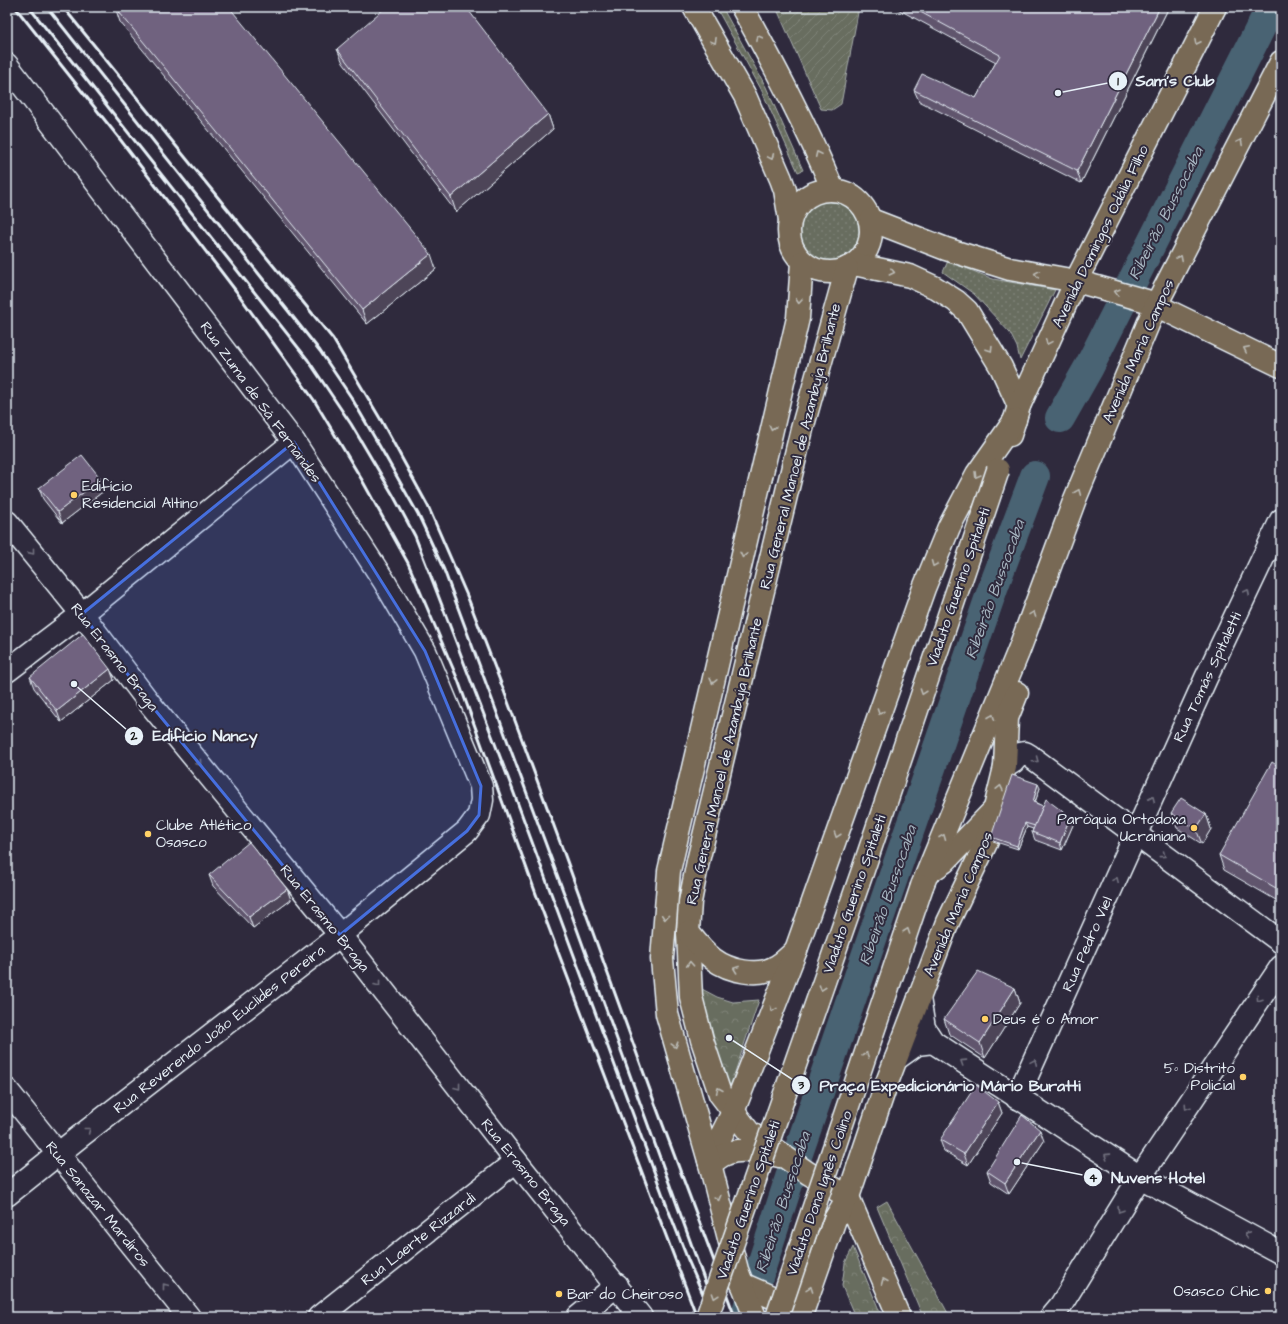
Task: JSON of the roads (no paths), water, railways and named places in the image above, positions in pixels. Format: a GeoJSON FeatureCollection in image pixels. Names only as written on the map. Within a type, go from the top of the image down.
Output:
{"type":"FeatureCollection","features":[{"type":"Feature","properties":{"kind":"main road"},"geometry":{"type":"LineString","coordinates":[[694,7],[745,96],[780,179],[784,190],[790,220],[790,243],[795,254],[802,262],[812,268],[824,271],[835,271],[850,266],[862,257],[871,240],[871,220],[863,205],[857,199],[842,191],[822,190],[811,194],[802,201],[790,220]]}},
{"type":"Feature","properties":{"kind":"main road"},"geometry":{"type":"LineString","coordinates":[[742,7],[779,75],[820,157],[833,190]]}},
{"type":"Feature","properties":{"kind":"main road","name":"Avenida Domingos Odália Filho"},"geometry":{"type":"LineString","coordinates":[[998,470],[1017,413],[1215,7]]}},
{"type":"Feature","properties":{"kind":"main road","name":"Avenida Maria Campos"},"geometry":{"type":"LineString","coordinates":[[925,880],[1019,650],[1075,499],[1152,303],[1281,62]]}},
{"type":"Feature","properties":{"kind":"main road"},"geometry":{"type":"LineString","coordinates":[[871,220],[946,249],[1010,269],[1081,282],[1152,303],[1281,366]]}},
{"type":"Feature","properties":{"kind":"main road","name":"Rua General Manoel de Azambuja Brilhante"},"geometry":{"type":"LineString","coordinates":[[755,1315],[748,1287],[709,1162],[667,1014],[662,959],[669,871],[798,318],[802,262]]}},
{"type":"Feature","properties":{"kind":"main road"},"geometry":{"type":"LineString","coordinates":[[709,1162],[733,1112],[796,950],[924,588],[949,528],[977,474],[1017,413],[1001,367],[967,311],[956,301],[934,287],[910,276],[850,266]]}},
{"type":"Feature","properties":{"kind":"main road","name":"Rua General Manoel de Azambuja Brilhante"},"geometry":{"type":"LineString","coordinates":[[848,1197],[749,1132],[720,1094],[702,1040],[692,997],[688,932],[690,902],[698,861],[802,429],[850,266]]}},
{"type":"Feature","properties":{"kind":"main road","name":"Viaduto Guerino Spitaleti"},"geometry":{"type":"LineString","coordinates":[[707,1317],[863,870],[998,470]]}},
{"type":"Feature","properties":{"kind":"main road","name":"Avenida Maria Campos"},"geometry":{"type":"LineString","coordinates":[[748,1287],[799,1309],[804,1307],[835,1219],[848,1197],[896,1059],[948,922],[987,841],[1005,767],[1007,718],[1022,680],[1019,650]]}},
{"type":"Feature","properties":{"kind":"main road"},"geometry":{"type":"LineString","coordinates":[[925,880],[996,808]]}},
{"type":"Feature","properties":{"kind":"main road","name":"Viaduto Dona Ignês Colino"},"geometry":{"type":"LineString","coordinates":[[777,1317],[925,880]]}},
{"type":"Feature","properties":{"kind":"main road"},"geometry":{"type":"LineString","coordinates":[[688,932],[701,948],[714,960],[740,972],[759,972],[776,967],[796,950]]}},
{"type":"Feature","properties":{"kind":"main road"},"geometry":{"type":"LineString","coordinates":[[709,1162],[727,1153],[739,1151],[751,1151],[791,1161]]}},
{"type":"Feature","properties":{"kind":"main road"},"geometry":{"type":"LineString","coordinates":[[848,1197],[899,1317]]}},
{"type":"Feature","properties":{"kind":"street","name":"Rua Zuma de Sá Fernandes"},"geometry":{"type":"LineString","coordinates":[[7,65],[294,442],[384,581],[425,651],[481,786],[482,800],[479,815],[467,831]]}},
{"type":"Feature","properties":{"kind":"street"},"geometry":{"type":"LineString","coordinates":[[7,671],[82,614],[294,442]]}},
{"type":"Feature","properties":{"kind":"street","name":"Rua Tomás Spitaletti"},"geometry":{"type":"LineString","coordinates":[[1136,835],[1206,678],[1281,520]]}},
{"type":"Feature","properties":{"kind":"street","name":"Rua Erasmo Braga"},"geometry":{"type":"LineString","coordinates":[[7,522],[82,614],[151,705],[340,935],[516,1161],[617,1285],[641,1317]]}},
{"type":"Feature","properties":{"kind":"street"},"geometry":{"type":"LineString","coordinates":[[1005,767],[1013,762],[1020,754],[1025,753],[1030,756],[1281,942]]}},
{"type":"Feature","properties":{"kind":"street","name":"Rua Reverendo João Euclides Pereira"},"geometry":{"type":"LineString","coordinates":[[7,1195],[340,935],[467,831]]}},
{"type":"Feature","properties":{"kind":"street","name":"Rua Pedro Viel"},"geometry":{"type":"LineString","coordinates":[[1018,1098],[1136,835]]}},
{"type":"Feature","properties":{"kind":"street"},"geometry":{"type":"LineString","coordinates":[[1060,1313],[1140,1177],[1281,967]]}},
{"type":"Feature","properties":{"kind":"street"},"geometry":{"type":"LineString","coordinates":[[919,998],[924,1028],[933,1042],[1140,1177],[1281,1253]]}},
{"type":"Feature","properties":{"kind":"street"},"geometry":{"type":"LineString","coordinates":[[896,1059],[917,1044],[933,1042]]}},
{"type":"Feature","properties":{"kind":"street","name":"Rua Sanazar Mardiros"},"geometry":{"type":"LineString","coordinates":[[7,1090],[189,1317]]}},
{"type":"Feature","properties":{"kind":"street","name":"Rua Laerte Rizzardi"},"geometry":{"type":"LineString","coordinates":[[319,1317],[516,1161]]}},
{"type":"Feature","properties":{"kind":"street"},"geometry":{"type":"LineString","coordinates":[[578,1317],[617,1285]]}},
{"type":"Feature","properties":{"kind":"waterway","name":"Ribeirão Bussocaba"},"geometry":{"type":"LineString","coordinates":[[1060,418],[1089,367],[1271,7]]}},
{"type":"Feature","properties":{"kind":"waterway","name":"Ribeirão Bussocaba"},"geometry":{"type":"LineString","coordinates":[[745,1317],[796,1159],[993,588],[1035,476]]}},
{"type":"Feature","properties":{"kind":"railway"},"geometry":{"type":"LineString","coordinates":[[15,7],[119,138],[236,291],[314,400],[362,480],[408,563],[458,680],[536,894],[697,1317]]}},
{"type":"Feature","properties":{"kind":"railway"},"geometry":{"type":"LineString","coordinates":[[29,7],[308,360],[351,424],[393,495],[415,536],[512,788],[668,1209],[713,1317]]}},
{"type":"Feature","properties":{"kind":"railway"},"geometry":{"type":"LineString","coordinates":[[47,7],[320,351],[351,397],[418,514],[444,570],[565,896],[713,1304]]}},
{"type":"Feature","properties":{"kind":"railway"},"geometry":{"type":"LineString","coordinates":[[63,7],[333,339],[381,420],[428,506],[468,598],[504,691],[654,1101],[735,1317]]}},
{"type":"Feature","properties":{"kind":"place","name":"Sam's Club"},"geometry":{"type":"Point","coordinates":[1058,93]}},
{"type":"Feature","properties":{"kind":"place","name":"Edifício Residencial Altino"},"geometry":{"type":"Point","coordinates":[74,495]}},
{"type":"Feature","properties":{"kind":"place","name":"Edifício Nancy"},"geometry":{"type":"Point","coordinates":[74,684]}},
{"type":"Feature","properties":{"kind":"place","name":"Paróquia Ortodoxa Ucraniana"},"geometry":{"type":"Point","coordinates":[1194,828]}},
{"type":"Feature","properties":{"kind":"place","name":"Clube Atlético Osasco"},"geometry":{"type":"Point","coordinates":[148,834]}},
{"type":"Feature","properties":{"kind":"place","name":"Deus é o Amor"},"geometry":{"type":"Point","coordinates":[985,1019]}},
{"type":"Feature","properties":{"kind":"place","name":"Praça Expedicionário Mário Buratti"},"geometry":{"type":"Point","coordinates":[729,1038]}},
{"type":"Feature","properties":{"kind":"place","name":"5º Distrito Policial"},"geometry":{"type":"Point","coordinates":[1243,1077]}},
{"type":"Feature","properties":{"kind":"place","name":"Nuvens Hotel"},"geometry":{"type":"Point","coordinates":[1017,1162]}},
{"type":"Feature","properties":{"kind":"place","name":"Osasco Chic"},"geometry":{"type":"Point","coordinates":[1268,1291]}},
{"type":"Feature","properties":{"kind":"place","name":"Bar do Cheiroso"},"geometry":{"type":"Point","coordinates":[559,1294]}}]}
